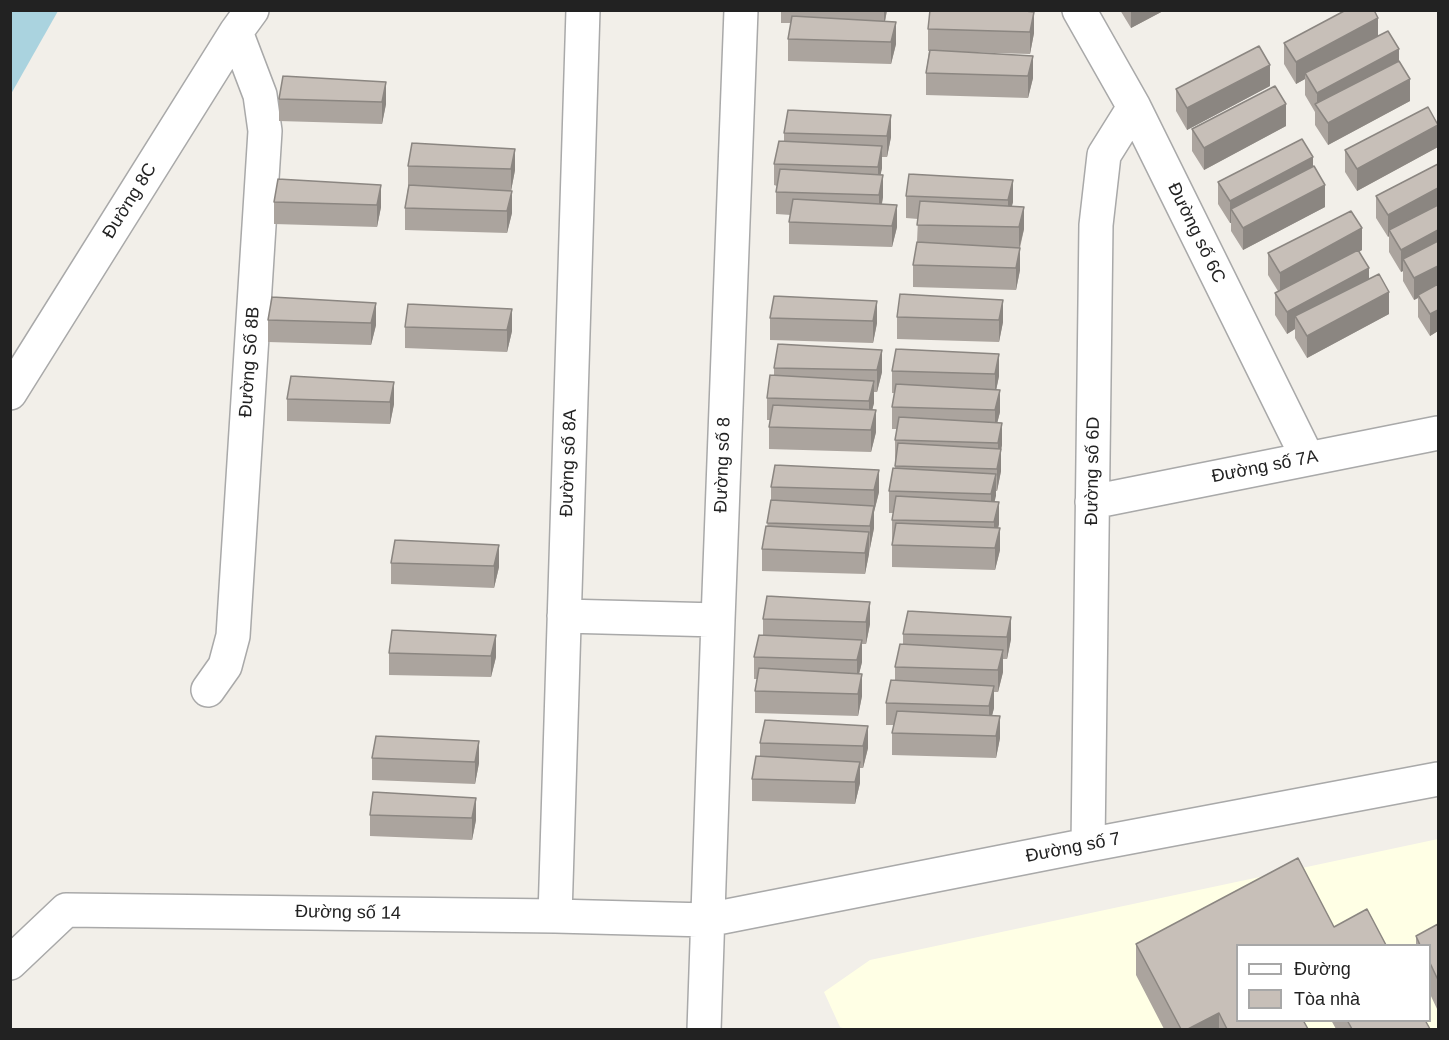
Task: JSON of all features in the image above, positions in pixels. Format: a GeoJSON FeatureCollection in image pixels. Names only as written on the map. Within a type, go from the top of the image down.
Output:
{"type":"FeatureCollection","features":[{"type":"Feature","properties":{"kind":"street","name":"Đường số 8A"},"geometry":{"type":"LineString","coordinates":[[555,916],[583,10]]}},
{"type":"Feature","properties":{"kind":"street","name":"Đường số 8"},"geometry":{"type":"LineString","coordinates":[[704,1029],[741,10]]}},
{"type":"Feature","properties":{"kind":"street","name":"Đường số 6C"},"geometry":{"type":"LineString","coordinates":[[1079,10],[1134,107],[1308,459]]}},
{"type":"Feature","properties":{"kind":"street","name":"Đường 8C"},"geometry":{"type":"LineString","coordinates":[[10,393],[244,21]]}},
{"type":"Feature","properties":{"kind":"street","name":"Đường Số 8B"},"geometry":{"type":"LineString","coordinates":[[208,690],[225,666],[233,636],[265,131],[260,95],[244,21]]}},
{"type":"Feature","properties":{"kind":"street","name":"Đường số 6D"},"geometry":{"type":"LineString","coordinates":[[1088,845],[1095,225],[1104,155],[1134,107]]}},
{"type":"Feature","properties":{"kind":"street","name":"Đường số 7A"},"geometry":{"type":"LineString","coordinates":[[1092,502],[1438,433]]}},
{"type":"Feature","properties":{"kind":"street"},"geometry":{"type":"LineString","coordinates":[[564,616],[718,620]]}},
{"type":"Feature","properties":{"kind":"street","name":"Đường số 7"},"geometry":{"type":"LineString","coordinates":[[707,920],[1438,779]]}},
{"type":"Feature","properties":{"kind":"street","name":"Đường số 14"},"geometry":{"type":"LineString","coordinates":[[10,963],[66,910],[707,920]]}},
{"type":"Feature","properties":{"kind":"shaded area"},"geometry":{"type":"Polygon","coordinates":[[[1438,839],[1438,1029],[846,1029],[840,1027],[824,992],[870,960],[1438,839]]]}},
{"type":"Feature","properties":{"kind":"water"},"geometry":{"type":"Polygon","coordinates":[[[10,11],[58,11],[11,94],[10,11]]]}},
{"type":"Feature","properties":{"kind":"building"},"geometry":{"type":"Polygon","coordinates":[[[930,10],[1034,12],[1030,32],[928,29],[930,10]]]}},
{"type":"Feature","properties":{"kind":"building"},"geometry":{"type":"Polygon","coordinates":[[[1346,10],[1374,10],[1378,18],[1296,62],[1284,43],[1346,10]]]}},
{"type":"Feature","properties":{"kind":"building"},"geometry":{"type":"Polygon","coordinates":[[[792,16],[896,22],[891,42],[788,39],[792,16]]]}},
{"type":"Feature","properties":{"kind":"building"},"geometry":{"type":"Polygon","coordinates":[[[1388,31],[1399,49],[1317,93],[1305,73],[1388,31]]]}},
{"type":"Feature","properties":{"kind":"building"},"geometry":{"type":"Polygon","coordinates":[[[1259,46],[1270,65],[1187,108],[1176,89],[1259,46]]]}},
{"type":"Feature","properties":{"kind":"building"},"geometry":{"type":"Polygon","coordinates":[[[930,50],[1033,56],[1028,76],[926,73],[930,50]]]}},
{"type":"Feature","properties":{"kind":"building"},"geometry":{"type":"Polygon","coordinates":[[[1399,61],[1410,79],[1328,123],[1315,104],[1399,61]]]}},
{"type":"Feature","properties":{"kind":"building"},"geometry":{"type":"Polygon","coordinates":[[[283,76],[386,82],[382,102],[279,99],[283,76]]]}},
{"type":"Feature","properties":{"kind":"building"},"geometry":{"type":"Polygon","coordinates":[[[1275,86],[1286,104],[1204,148],[1192,129],[1275,86]]]}},
{"type":"Feature","properties":{"kind":"building"},"geometry":{"type":"Polygon","coordinates":[[[1428,107],[1438,125],[1357,169],[1345,150],[1428,107]]]}},
{"type":"Feature","properties":{"kind":"building"},"geometry":{"type":"Polygon","coordinates":[[[788,110],[891,115],[887,136],[784,133],[788,110]]]}},
{"type":"Feature","properties":{"kind":"building"},"geometry":{"type":"Polygon","coordinates":[[[1302,139],[1313,157],[1230,201],[1218,182],[1302,139]]]}},
{"type":"Feature","properties":{"kind":"building"},"geometry":{"type":"Polygon","coordinates":[[[779,141],[882,146],[878,167],[774,164],[779,141]]]}},
{"type":"Feature","properties":{"kind":"building"},"geometry":{"type":"Polygon","coordinates":[[[412,143],[515,149],[511,169],[408,166],[412,143]]]}},
{"type":"Feature","properties":{"kind":"building"},"geometry":{"type":"Polygon","coordinates":[[[1438,164],[1438,188],[1388,215],[1376,196],[1438,164]]]}},
{"type":"Feature","properties":{"kind":"building"},"geometry":{"type":"Polygon","coordinates":[[[1314,166],[1325,185],[1243,228],[1231,209],[1314,166]]]}},
{"type":"Feature","properties":{"kind":"building"},"geometry":{"type":"Polygon","coordinates":[[[780,169],[883,175],[879,195],[776,192],[780,169]]]}},
{"type":"Feature","properties":{"kind":"building"},"geometry":{"type":"Polygon","coordinates":[[[909,174],[1013,180],[1008,200],[906,196],[909,174]]]}},
{"type":"Feature","properties":{"kind":"building"},"geometry":{"type":"Polygon","coordinates":[[[278,179],[381,185],[377,205],[274,202],[278,179]]]}},
{"type":"Feature","properties":{"kind":"building"},"geometry":{"type":"Polygon","coordinates":[[[409,185],[512,191],[507,211],[405,208],[409,185]]]}},
{"type":"Feature","properties":{"kind":"building"},"geometry":{"type":"Polygon","coordinates":[[[793,199],[897,205],[892,226],[789,222],[793,199]]]}},
{"type":"Feature","properties":{"kind":"building"},"geometry":{"type":"Polygon","coordinates":[[[920,201],[1024,207],[1019,227],[917,225],[920,201]]]}},
{"type":"Feature","properties":{"kind":"building"},"geometry":{"type":"Polygon","coordinates":[[[1438,205],[1438,230],[1401,250],[1389,230],[1438,205]]]}},
{"type":"Feature","properties":{"kind":"building"},"geometry":{"type":"Polygon","coordinates":[[[1351,211],[1362,228],[1280,273],[1268,253],[1351,211]]]}},
{"type":"Feature","properties":{"kind":"building"},"geometry":{"type":"Polygon","coordinates":[[[1438,241],[1438,266],[1414,278],[1403,259],[1438,241]]]}},
{"type":"Feature","properties":{"kind":"building"},"geometry":{"type":"Polygon","coordinates":[[[917,242],[1020,248],[1016,268],[913,265],[917,242]]]}},
{"type":"Feature","properties":{"kind":"building"},"geometry":{"type":"Polygon","coordinates":[[[1358,250],[1369,268],[1287,312],[1275,293],[1358,250]]]}},
{"type":"Feature","properties":{"kind":"building"},"geometry":{"type":"Polygon","coordinates":[[[1379,274],[1389,292],[1307,336],[1295,316],[1379,274]]]}},
{"type":"Feature","properties":{"kind":"building"},"geometry":{"type":"Polygon","coordinates":[[[1438,284],[1438,310],[1430,314],[1418,295],[1438,284]]]}},
{"type":"Feature","properties":{"kind":"building"},"geometry":{"type":"Polygon","coordinates":[[[900,294],[1003,300],[999,320],[897,317],[900,294]]]}},
{"type":"Feature","properties":{"kind":"building"},"geometry":{"type":"Polygon","coordinates":[[[774,296],[877,301],[873,321],[770,318],[774,296]]]}},
{"type":"Feature","properties":{"kind":"building"},"geometry":{"type":"Polygon","coordinates":[[[272,297],[376,303],[371,323],[268,320],[272,297]]]}},
{"type":"Feature","properties":{"kind":"building"},"geometry":{"type":"Polygon","coordinates":[[[408,304],[512,309],[507,330],[405,327],[408,304]]]}},
{"type":"Feature","properties":{"kind":"building"},"geometry":{"type":"Polygon","coordinates":[[[778,344],[882,350],[877,370],[774,368],[778,344]]]}},
{"type":"Feature","properties":{"kind":"building"},"geometry":{"type":"Polygon","coordinates":[[[896,349],[999,354],[995,374],[892,371],[896,349]]]}},
{"type":"Feature","properties":{"kind":"building"},"geometry":{"type":"Polygon","coordinates":[[[770,375],[874,381],[869,401],[767,398],[770,375]]]}},
{"type":"Feature","properties":{"kind":"building"},"geometry":{"type":"Polygon","coordinates":[[[291,376],[394,382],[390,402],[287,399],[291,376]]]}},
{"type":"Feature","properties":{"kind":"building"},"geometry":{"type":"Polygon","coordinates":[[[896,384],[1000,390],[995,410],[892,407],[896,384]]]}},
{"type":"Feature","properties":{"kind":"building"},"geometry":{"type":"Polygon","coordinates":[[[773,405],[876,410],[871,430],[769,427],[773,405]]]}},
{"type":"Feature","properties":{"kind":"building"},"geometry":{"type":"Polygon","coordinates":[[[899,417],[1002,423],[998,443],[895,440],[899,417]]]}},
{"type":"Feature","properties":{"kind":"building"},"geometry":{"type":"Polygon","coordinates":[[[898,443],[1001,449],[997,469],[895,466],[898,443]]]}},
{"type":"Feature","properties":{"kind":"building"},"geometry":{"type":"Polygon","coordinates":[[[775,465],[879,470],[874,490],[771,487],[775,465]]]}},
{"type":"Feature","properties":{"kind":"building"},"geometry":{"type":"Polygon","coordinates":[[[893,468],[996,474],[991,494],[889,491],[893,468]]]}},
{"type":"Feature","properties":{"kind":"building"},"geometry":{"type":"Polygon","coordinates":[[[896,496],[999,502],[994,522],[892,520],[896,496]]]}},
{"type":"Feature","properties":{"kind":"building"},"geometry":{"type":"Polygon","coordinates":[[[771,500],[874,506],[870,526],[767,523],[771,500]]]}},
{"type":"Feature","properties":{"kind":"building"},"geometry":{"type":"Polygon","coordinates":[[[896,523],[1000,528],[995,548],[892,545],[896,523]]]}},
{"type":"Feature","properties":{"kind":"building"},"geometry":{"type":"Polygon","coordinates":[[[766,526],[869,532],[865,553],[762,549],[766,526]]]}},
{"type":"Feature","properties":{"kind":"building"},"geometry":{"type":"Polygon","coordinates":[[[395,540],[499,545],[494,566],[391,563],[395,540]]]}},
{"type":"Feature","properties":{"kind":"building"},"geometry":{"type":"Polygon","coordinates":[[[767,596],[870,602],[866,622],[763,619],[767,596]]]}},
{"type":"Feature","properties":{"kind":"building"},"geometry":{"type":"Polygon","coordinates":[[[908,611],[1011,617],[1007,637],[903,634],[908,611]]]}},
{"type":"Feature","properties":{"kind":"building"},"geometry":{"type":"Polygon","coordinates":[[[392,630],[496,635],[491,656],[389,653],[392,630]]]}},
{"type":"Feature","properties":{"kind":"building"},"geometry":{"type":"Polygon","coordinates":[[[759,635],[862,640],[857,660],[754,657],[759,635]]]}},
{"type":"Feature","properties":{"kind":"building"},"geometry":{"type":"Polygon","coordinates":[[[900,644],[1003,650],[998,670],[895,667],[900,644]]]}},
{"type":"Feature","properties":{"kind":"building"},"geometry":{"type":"Polygon","coordinates":[[[759,668],[862,674],[858,694],[755,691],[759,668]]]}},
{"type":"Feature","properties":{"kind":"building"},"geometry":{"type":"Polygon","coordinates":[[[891,680],[994,686],[989,706],[886,703],[891,680]]]}},
{"type":"Feature","properties":{"kind":"building"},"geometry":{"type":"Polygon","coordinates":[[[897,711],[1000,716],[996,736],[892,733],[897,711]]]}},
{"type":"Feature","properties":{"kind":"building"},"geometry":{"type":"Polygon","coordinates":[[[765,720],[868,726],[863,746],[760,743],[765,720]]]}},
{"type":"Feature","properties":{"kind":"building"},"geometry":{"type":"Polygon","coordinates":[[[376,736],[479,741],[475,762],[372,758],[376,736]]]}},
{"type":"Feature","properties":{"kind":"building"},"geometry":{"type":"Polygon","coordinates":[[[756,756],[860,762],[855,782],[752,779],[756,756]]]}},
{"type":"Feature","properties":{"kind":"building"},"geometry":{"type":"Polygon","coordinates":[[[373,792],[476,798],[472,818],[370,815],[373,792]]]}},
{"type":"Feature","properties":{"kind":"building"},"geometry":{"type":"Polygon","coordinates":[[[1298,858],[1334,927],[1367,909],[1385,944],[1236,944],[1236,1022],[1304,1022],[1308,1029],[1227,1029],[1219,1013],[1188,1029],[1181,1029],[1136,944],[1298,858]]]}},
{"type":"Feature","properties":{"kind":"building"},"geometry":{"type":"Polygon","coordinates":[[[1438,924],[1438,980],[1431,965],[1431,944],[1420,944],[1416,936],[1438,924]]]}},
{"type":"Feature","properties":{"kind":"building"},"geometry":{"type":"Polygon","coordinates":[[[1348,1022],[1426,1022],[1430,1029],[1352,1029],[1348,1022]]]}}]}
